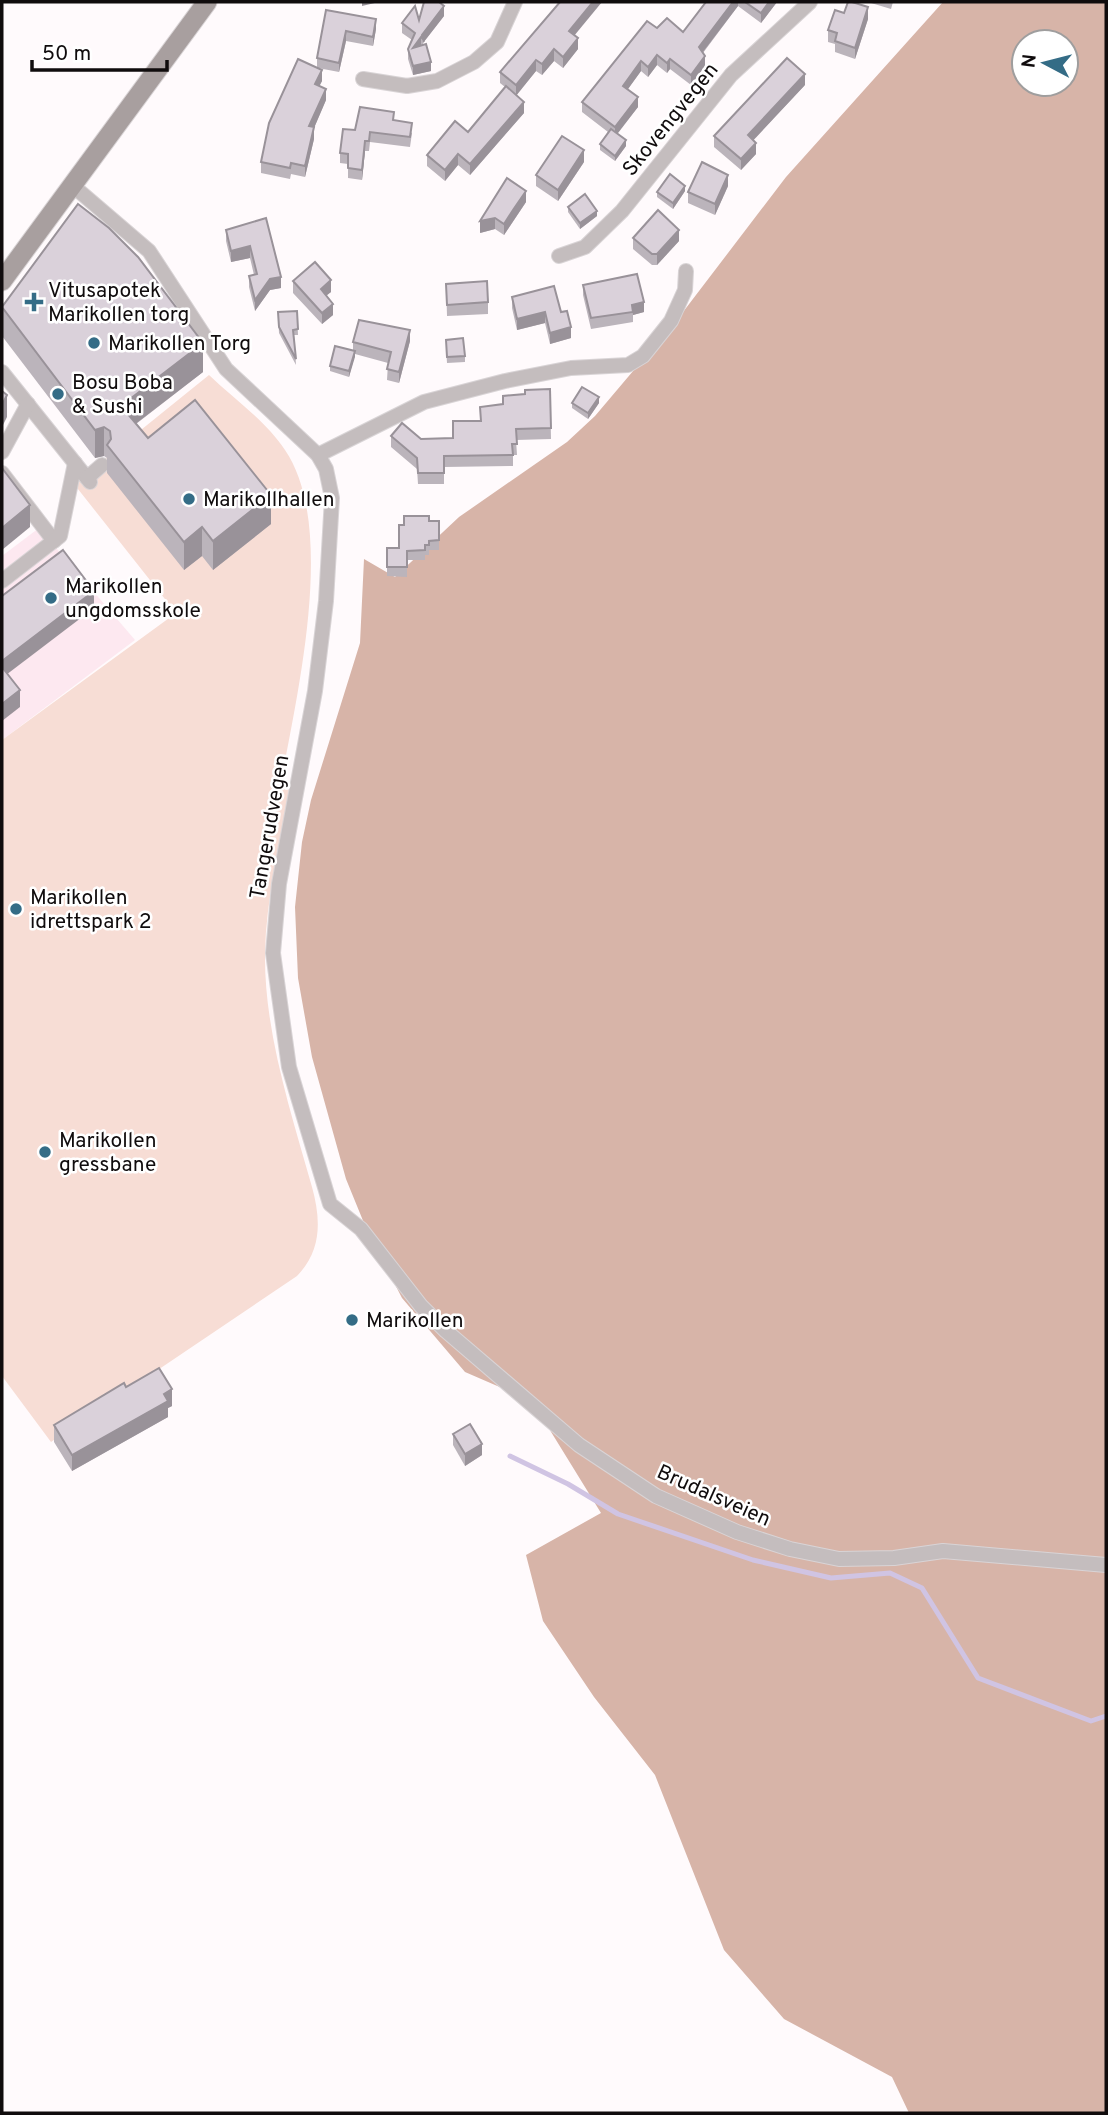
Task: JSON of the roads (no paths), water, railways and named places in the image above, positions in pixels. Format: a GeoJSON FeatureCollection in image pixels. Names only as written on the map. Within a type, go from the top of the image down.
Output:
{"type":"FeatureCollection","features":[{"type":"Feature","properties":{"kind":"main road"},"geometry":{"type":"LineString","coordinates":[[2,281],[206,2]]}},
{"type":"Feature","properties":{"kind":"street"},"geometry":{"type":"LineString","coordinates":[[363,79],[407,86],[437,81],[474,62],[497,41],[515,2]]}},
{"type":"Feature","properties":{"kind":"street","name":"Skovengvegen"},"geometry":{"type":"LineString","coordinates":[[559,256],[585,247],[622,211],[731,75],[810,2]]}},
{"type":"Feature","properties":{"kind":"street","name":"Tangerudvegen"},"geometry":{"type":"LineString","coordinates":[[72,185],[149,251],[226,369],[318,455],[327,469],[332,498],[325,613],[315,691],[279,884],[273,953],[289,1067],[330,1204]]}},
{"type":"Feature","properties":{"kind":"street"},"geometry":{"type":"LineString","coordinates":[[318,455],[424,402],[505,381],[571,368],[628,365],[643,356],[671,321],[685,290],[686,271]]}},
{"type":"Feature","properties":{"kind":"street"},"geometry":{"type":"LineString","coordinates":[[2,372],[88,480],[102,465]]}},
{"type":"Feature","properties":{"kind":"street"},"geometry":{"type":"LineString","coordinates":[[2,452],[28,404]]}},
{"type":"Feature","properties":{"kind":"street"},"geometry":{"type":"LineString","coordinates":[[2,581],[60,536],[75,463]]}},
{"type":"Feature","properties":{"kind":"street"},"geometry":{"type":"LineString","coordinates":[[2,473],[54,541]]}},
{"type":"Feature","properties":{"kind":"street","name":"Brudalsveien"},"geometry":{"type":"LineString","coordinates":[[330,1204],[362,1229],[421,1306],[446,1331],[579,1445],[656,1496],[737,1532],[790,1549],[839,1559],[894,1558],[943,1551],[1106,1565]]}},
{"type":"Feature","properties":{"kind":"waterway"},"geometry":{"type":"LineString","coordinates":[[510,1456],[568,1484],[618,1514],[753,1560],[831,1578],[890,1573],[922,1588],[978,1678],[1091,1721],[1106,1716]]}},
{"type":"Feature","properties":{"kind":"place","name":"Vitusapotek Marikollen torg"},"geometry":{"type":"Point","coordinates":[34,302]}},
{"type":"Feature","properties":{"kind":"place","name":"Marikollen Torg"},"geometry":{"type":"Point","coordinates":[94,343]}},
{"type":"Feature","properties":{"kind":"place","name":"Bosu Boba & Sushi"},"geometry":{"type":"Point","coordinates":[58,394]}},
{"type":"Feature","properties":{"kind":"place","name":"Marikollhallen"},"geometry":{"type":"Point","coordinates":[189,499]}},
{"type":"Feature","properties":{"kind":"place","name":"Marikollen ungdomsskole"},"geometry":{"type":"Point","coordinates":[51,598]}},
{"type":"Feature","properties":{"kind":"place","name":"Marikollen idrettspark 2"},"geometry":{"type":"Point","coordinates":[16,909]}},
{"type":"Feature","properties":{"kind":"place","name":"Marikollen gressbane"},"geometry":{"type":"Point","coordinates":[45,1152]}},
{"type":"Feature","properties":{"kind":"place","name":"Marikollen"},"geometry":{"type":"Point","coordinates":[352,1320]}}]}
